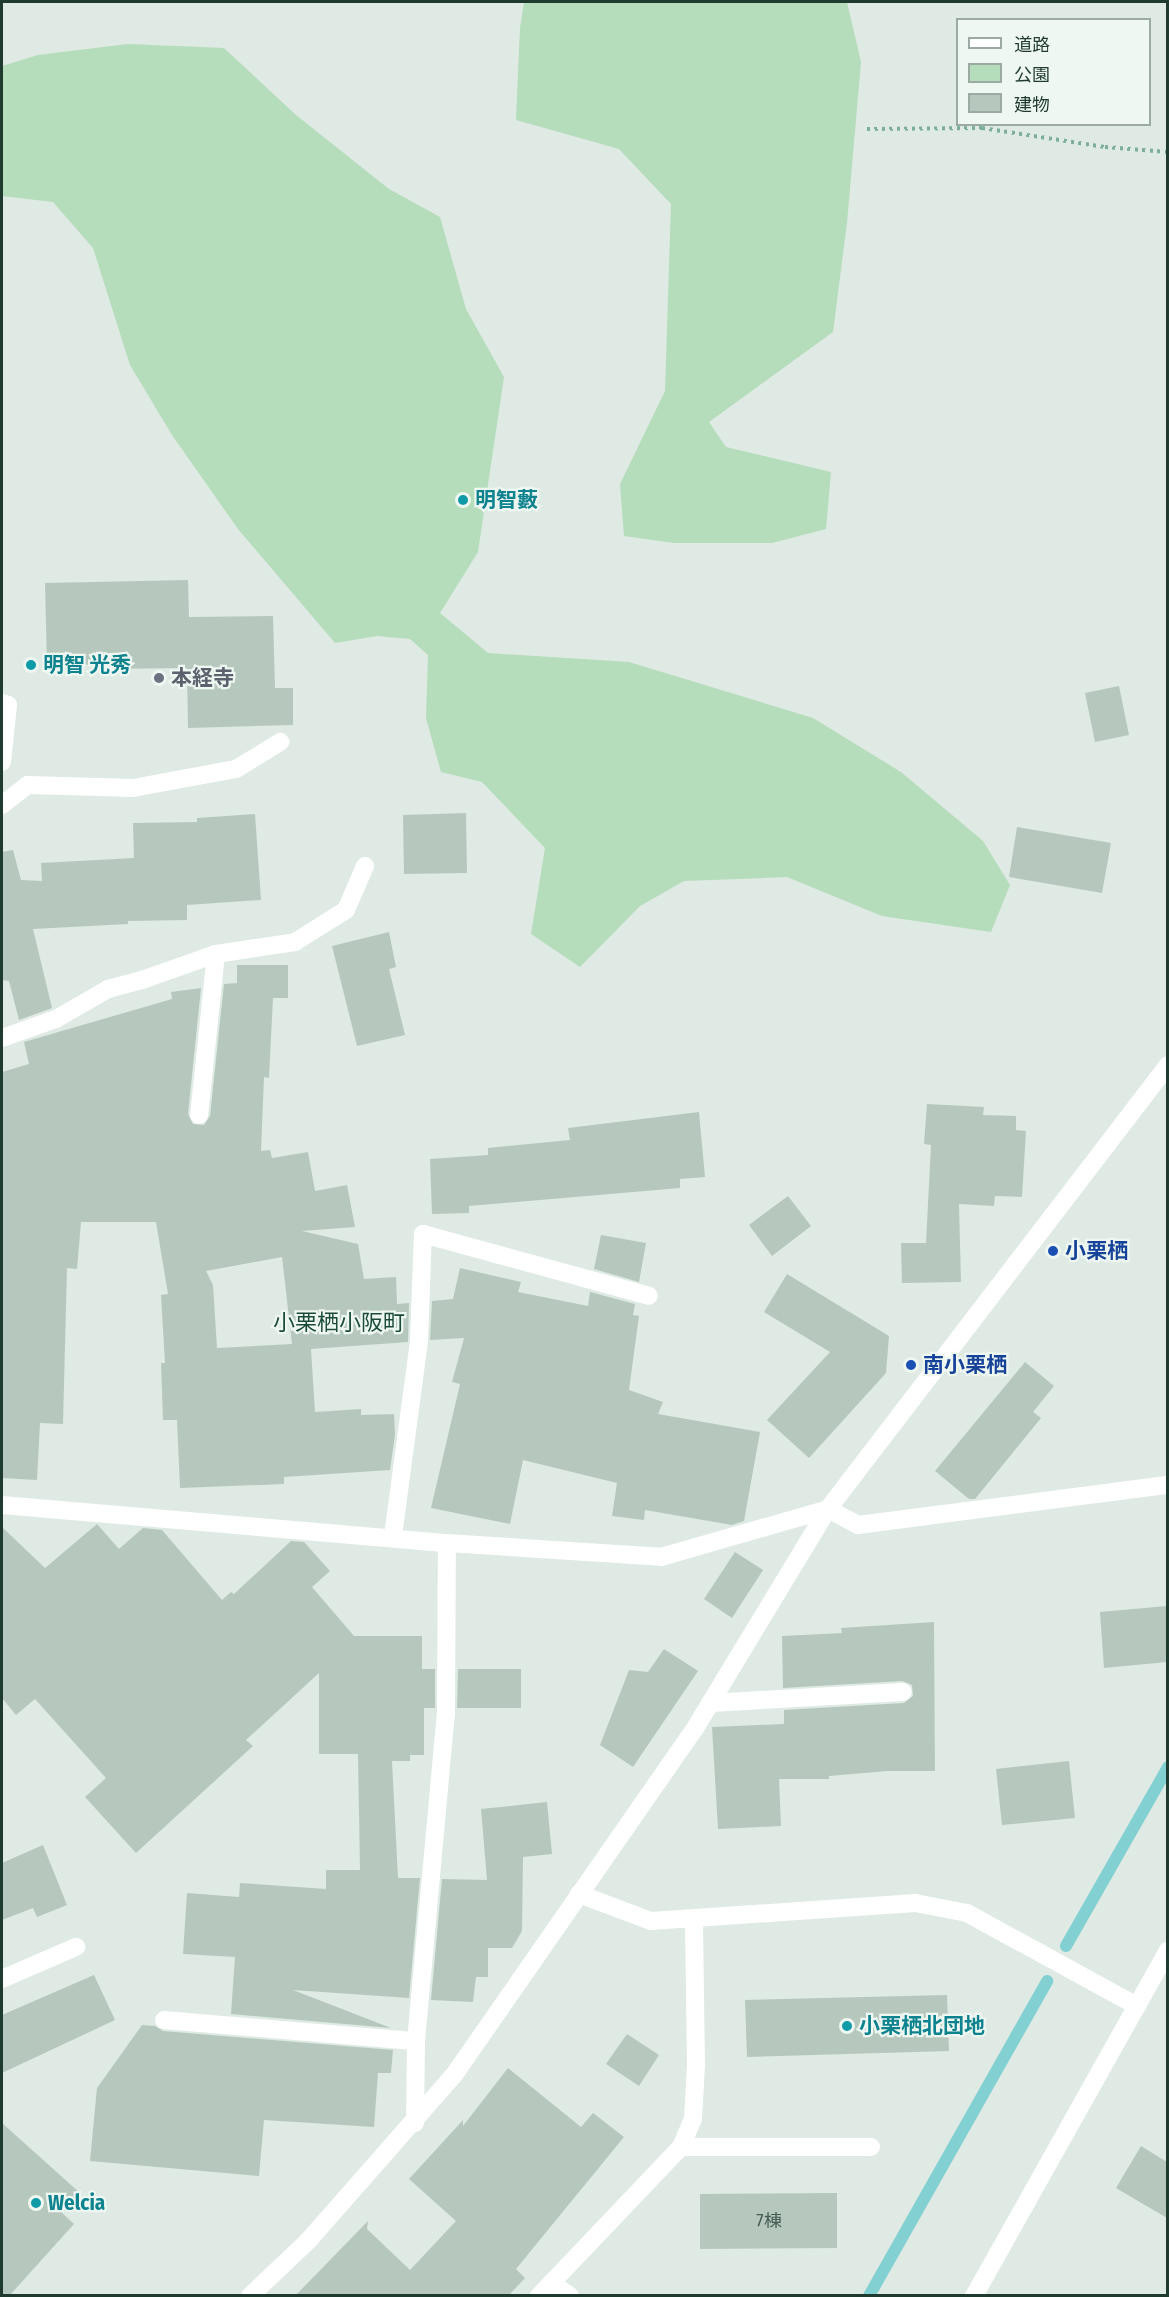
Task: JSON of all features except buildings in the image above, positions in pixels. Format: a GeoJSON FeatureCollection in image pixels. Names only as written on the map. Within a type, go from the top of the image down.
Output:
{"type":"FeatureCollection","features":[{"type":"Feature","properties":{"kind":"street"},"geometry":{"type":"LineString","coordinates":[[2,704],[8,705],[2,762]]}},
{"type":"Feature","properties":{"kind":"street"},"geometry":{"type":"LineString","coordinates":[[2,805],[28,785],[133,788],[236,769],[280,742]]}},
{"type":"Feature","properties":{"kind":"street"},"geometry":{"type":"LineString","coordinates":[[2,1038],[56,1019],[108,989],[142,980],[216,954],[295,942],[346,910],[365,866]]}},
{"type":"Feature","properties":{"kind":"street"},"geometry":{"type":"LineString","coordinates":[[199,1115],[216,954]]}},
{"type":"Feature","properties":{"kind":"street"},"geometry":{"type":"LineString","coordinates":[[250,2295],[308,2241],[415,2123],[454,2074],[710,1703],[828,1509],[1167,1065]]}},
{"type":"Feature","properties":{"kind":"street"},"geometry":{"type":"LineString","coordinates":[[393,1536],[419,1341],[423,1234],[649,1296]]}},
{"type":"Feature","properties":{"kind":"street"},"geometry":{"type":"LineString","coordinates":[[2,1505],[393,1536],[447,1543],[661,1557],[828,1509],[858,1526],[1167,1485]]}},
{"type":"Feature","properties":{"kind":"street"},"geometry":{"type":"LineString","coordinates":[[415,2123],[416,2041],[446,1714],[447,1543]]}},
{"type":"Feature","properties":{"kind":"street"},"geometry":{"type":"LineString","coordinates":[[710,1703],[903,1692]]}},
{"type":"Feature","properties":{"kind":"street"},"geometry":{"type":"LineString","coordinates":[[579,1894],[651,1921],[915,1903],[967,1913],[1137,2006]]}},
{"type":"Feature","properties":{"kind":"street"},"geometry":{"type":"LineString","coordinates":[[545,2289],[681,2146],[693,2120],[696,2066],[694,1918]]}},
{"type":"Feature","properties":{"kind":"street"},"geometry":{"type":"LineString","coordinates":[[2,1979],[76,1947]]}},
{"type":"Feature","properties":{"kind":"street"},"geometry":{"type":"LineString","coordinates":[[974,2295],[1167,1951]]}},
{"type":"Feature","properties":{"kind":"street"},"geometry":{"type":"LineString","coordinates":[[164,2020],[416,2041]]}},
{"type":"Feature","properties":{"kind":"street"},"geometry":{"type":"LineString","coordinates":[[681,2146],[871,2147]]}},
{"type":"Feature","properties":{"kind":"street"},"geometry":{"type":"LineString","coordinates":[[545,2289],[570,2295]]}},
{"type":"Feature","properties":{"kind":"path"},"geometry":{"type":"LineString","coordinates":[[867,129],[982,128],[1105,147],[1167,152]]}},
{"type":"Feature","properties":{"kind":"green space"},"geometry":{"type":"Polygon","coordinates":[[[524,2],[847,2],[861,62],[847,223],[833,332],[709,422],[726,447],[831,472],[826,529],[772,543],[674,543],[624,536],[620,484],[665,391],[671,204],[619,149],[516,120],[520,28],[524,2]]]}},
{"type":"Feature","properties":{"kind":"green space"},"geometry":{"type":"Polygon","coordinates":[[[128,44],[224,48],[296,115],[389,189],[440,217],[466,309],[504,377],[478,552],[440,613],[488,653],[629,662],[813,718],[901,772],[983,841],[1010,885],[991,932],[882,916],[787,877],[684,881],[640,906],[580,967],[531,934],[545,848],[482,782],[441,772],[426,718],[428,655],[410,639],[377,636],[335,643],[238,529],[172,435],[130,365],[93,248],[53,202],[2,196],[2,66],[38,55],[128,44]]]}},
{"type":"Feature","properties":{"kind":"waterway"},"geometry":{"type":"LineString","coordinates":[[1066,1946],[1168,1767]]}},
{"type":"Feature","properties":{"kind":"waterway"},"geometry":{"type":"LineString","coordinates":[[869,2296],[1047,1981]]}},
{"type":"Feature","properties":{"kind":"place","name":"明智藪"},"geometry":{"type":"Point","coordinates":[463,500]}},
{"type":"Feature","properties":{"kind":"place","name":"明智 光秀"},"geometry":{"type":"Point","coordinates":[31,665]}},
{"type":"Feature","properties":{"kind":"place","name":"本経寺"},"geometry":{"type":"Point","coordinates":[159,678]}},
{"type":"Feature","properties":{"kind":"place","name":"小栗栖"},"geometry":{"type":"Point","coordinates":[1053,1251]}},
{"type":"Feature","properties":{"kind":"place","name":"南小栗栖"},"geometry":{"type":"Point","coordinates":[911,1365]}},
{"type":"Feature","properties":{"kind":"place","name":"小栗栖北団地"},"geometry":{"type":"Point","coordinates":[847,2026]}},
{"type":"Feature","properties":{"kind":"place","name":"Welcia"},"geometry":{"type":"Point","coordinates":[36,2203]}},
{"type":"Feature","properties":{"kind":"district","name":"小栗栖小阪町"},"geometry":{"type":"Point","coordinates":[339,1323]}}]}
